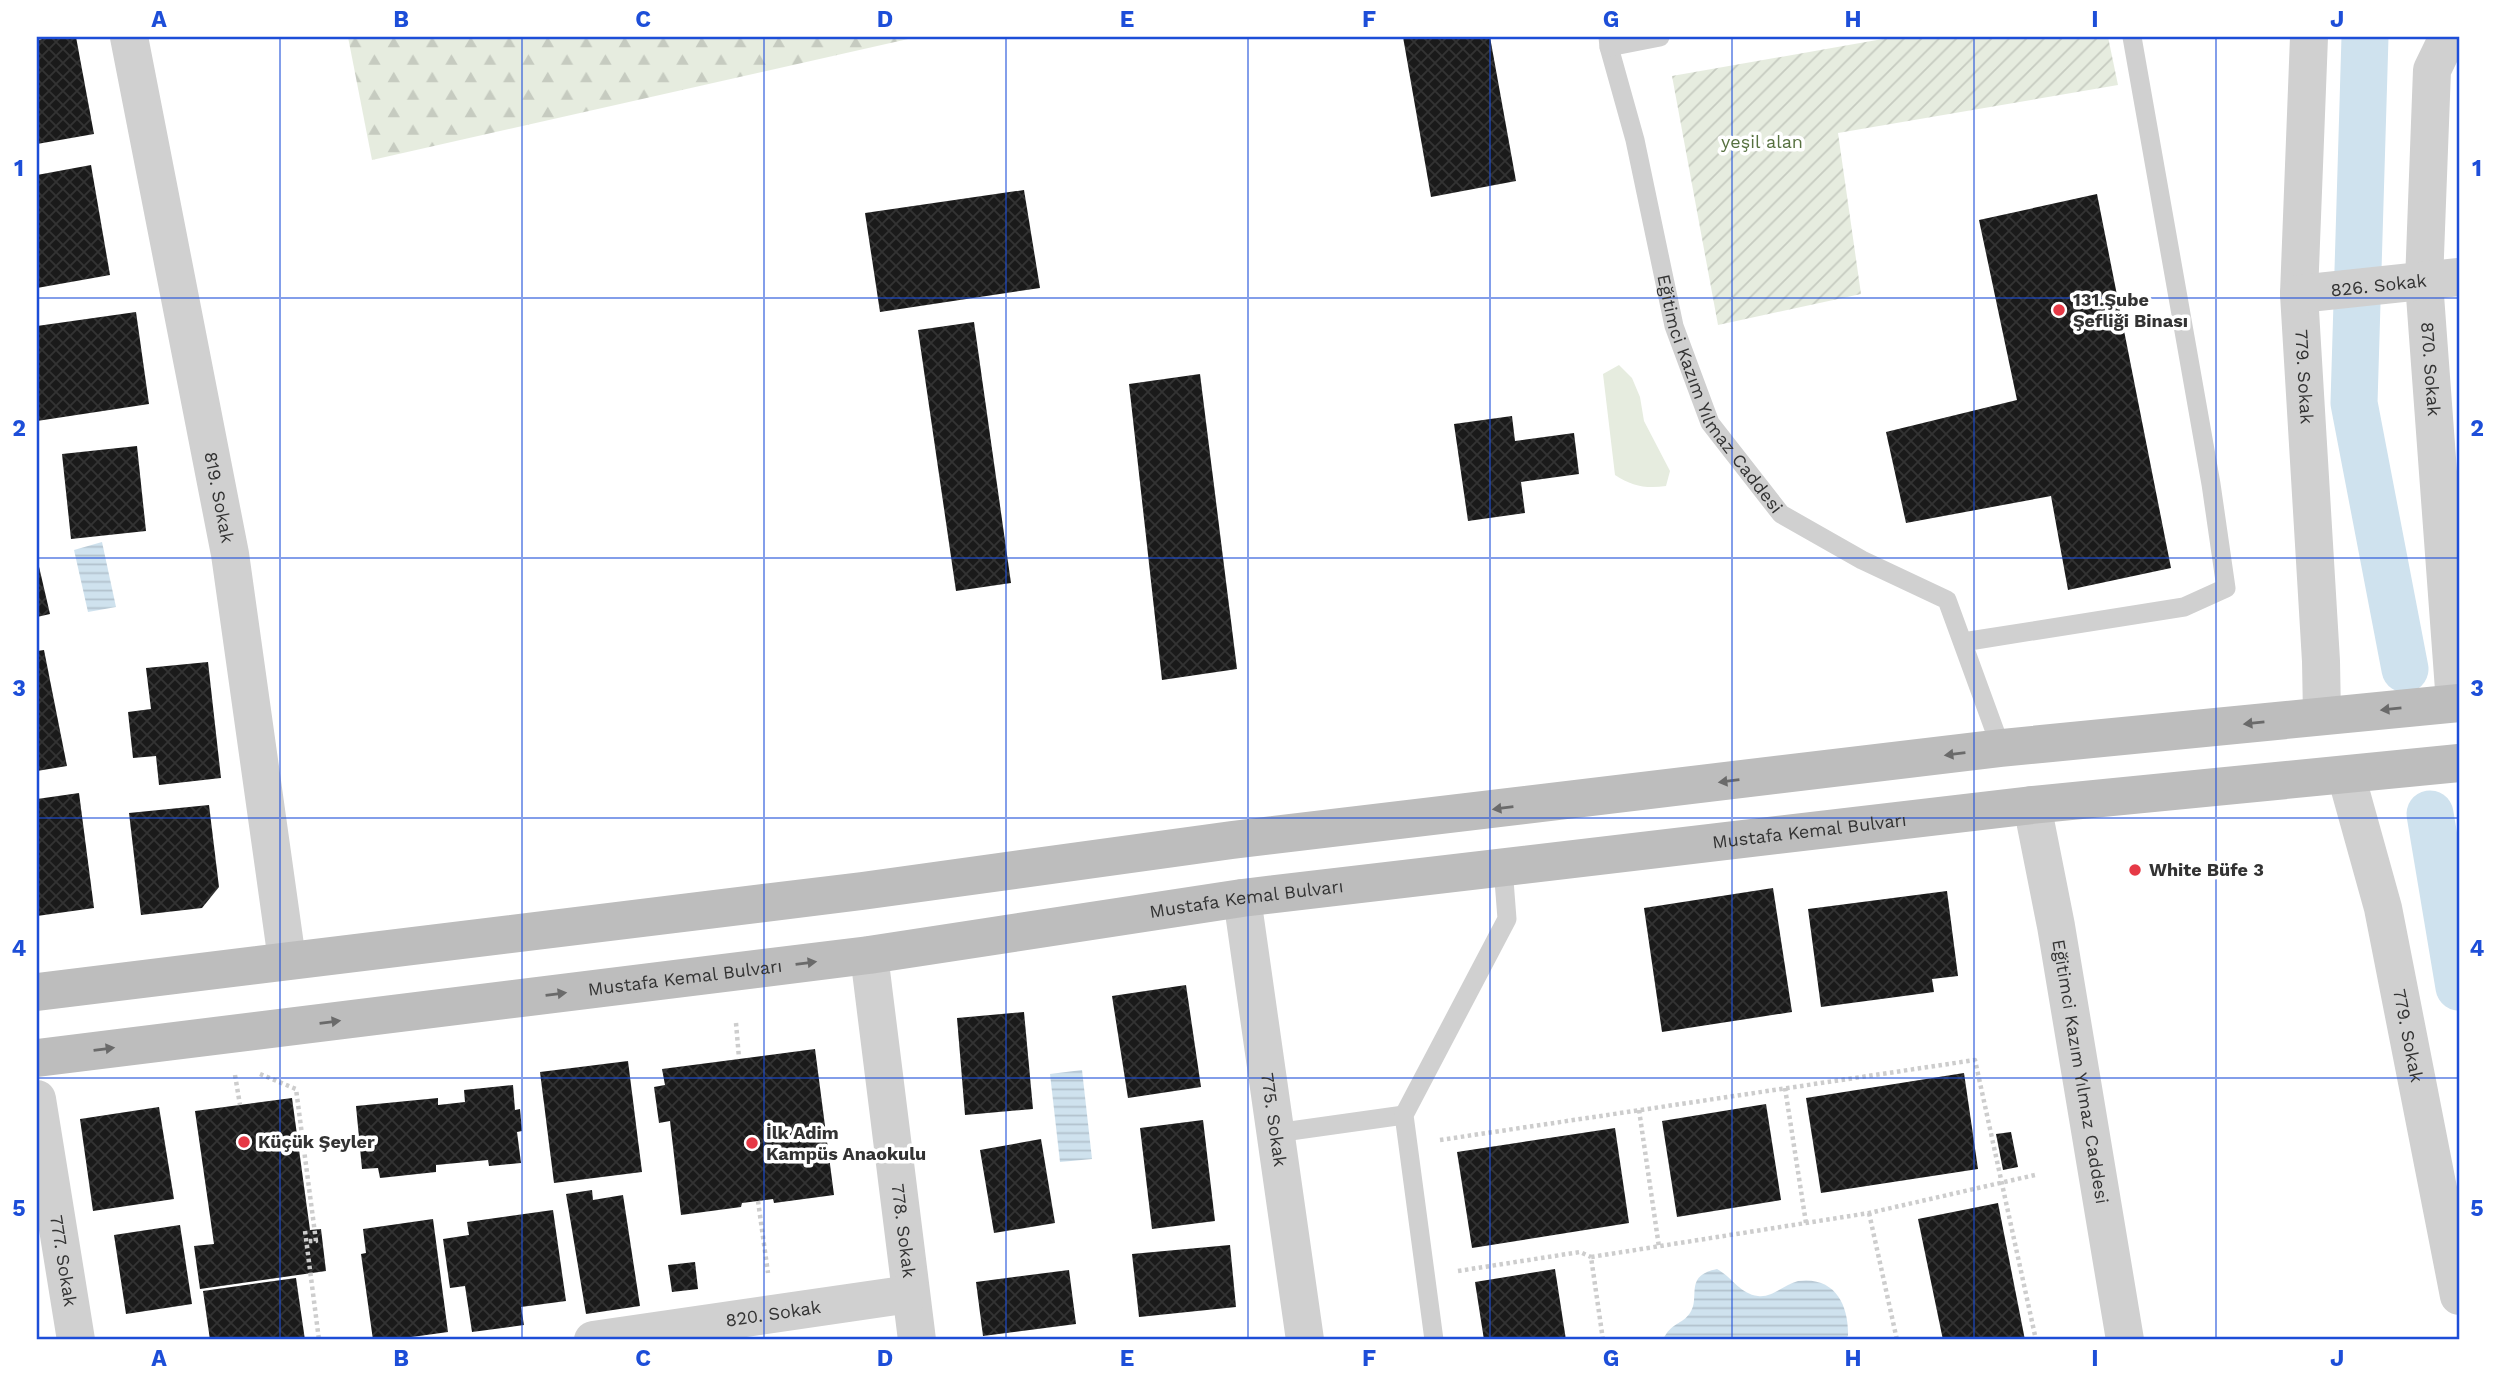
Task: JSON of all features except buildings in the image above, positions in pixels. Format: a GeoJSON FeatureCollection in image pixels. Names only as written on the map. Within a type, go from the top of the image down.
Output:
{"type":"FeatureCollection","features":[{"type":"Feature","properties":{"kind":"main road"},"geometry":{"type":"LineString","coordinates":[[37,992],[862,891],[1232,840],[2001,748],[2457,703]]}},
{"type":"Feature","properties":{"kind":"main road","name":"Mustafa Kemal Bulvarı"},"geometry":{"type":"LineString","coordinates":[[37,1058],[869,956],[1242,898],[2032,805],[2459,763]]}},
{"type":"Feature","properties":{"kind":"street","name":"819. Sokak"},"geometry":{"type":"LineString","coordinates":[[129,37],[230,554],[287,960]]}},
{"type":"Feature","properties":{"kind":"street","name":"779. Sokak"},"geometry":{"type":"LineString","coordinates":[[2309,37],[2299,294],[2322,716]]}},
{"type":"Feature","properties":{"kind":"street","name":"870. Sokak"},"geometry":{"type":"LineString","coordinates":[[2448,37],[2431,70],[2442,279],[2457,703]]}},
{"type":"Feature","properties":{"kind":"street","name":"826. Sokak"},"geometry":{"type":"LineString","coordinates":[[2299,294],[2442,279]]}},
{"type":"Feature","properties":{"kind":"street","name":"779. Sokak"},"geometry":{"type":"LineString","coordinates":[[2346,775],[2383,908],[2459,1296]]}},
{"type":"Feature","properties":{"kind":"street","name":"Eğitimci Kazım Yılmaz Caddesi"},"geometry":{"type":"LineString","coordinates":[[2032,805],[2059,940],[2126,1340]]}},
{"type":"Feature","properties":{"kind":"street","name":"775. Sokak"},"geometry":{"type":"LineString","coordinates":[[1242,898],[1306,1340]]}},
{"type":"Feature","properties":{"kind":"street","name":"778. Sokak"},"geometry":{"type":"LineString","coordinates":[[869,956],[916,1340]]}},
{"type":"Feature","properties":{"kind":"street","name":"777. Sokak"},"geometry":{"type":"LineString","coordinates":[[37,1099],[76,1340]]}},
{"type":"Feature","properties":{"kind":"street","name":"820. Sokak"},"geometry":{"type":"LineString","coordinates":[[593,1340],[910,1294]]}},
{"type":"Feature","properties":{"kind":"lane","name":"Eğitimci Kazım Yılmaz Caddesi"},"geometry":{"type":"LineString","coordinates":[[1660,37],[1609,42],[1635,141],[1674,326],[1710,424],[1781,514],[1862,560],[1947,600],[2001,748]]}},
{"type":"Feature","properties":{"kind":"lane"},"geometry":{"type":"LineString","coordinates":[[1964,642],[2184,607],[2226,588],[2211,484],[2132,37]]}},
{"type":"Feature","properties":{"kind":"lane"},"geometry":{"type":"LineString","coordinates":[[1434,1340],[1405,1115],[1507,919],[1503,867]]}},
{"type":"Feature","properties":{"kind":"lane"},"geometry":{"type":"LineString","coordinates":[[1276,1133],[1405,1115]]}},
{"type":"Feature","properties":{"kind":"path"},"geometry":{"type":"LineString","coordinates":[[736,1023],[739,1058]]}},
{"type":"Feature","properties":{"kind":"path"},"geometry":{"type":"LineString","coordinates":[[1437,1141],[1975,1060],[2036,1340]]}},
{"type":"Feature","properties":{"kind":"path"},"geometry":{"type":"LineString","coordinates":[[234,1067],[240,1105]]}},
{"type":"Feature","properties":{"kind":"path"},"geometry":{"type":"LineString","coordinates":[[256,1072],[296,1089],[316,1241],[307,1241]]}},
{"type":"Feature","properties":{"kind":"path"},"geometry":{"type":"LineString","coordinates":[[236,1075],[246,1074]]}},
{"type":"Feature","properties":{"kind":"path"},"geometry":{"type":"LineString","coordinates":[[1785,1088],[1806,1223]]}},
{"type":"Feature","properties":{"kind":"path"},"geometry":{"type":"LineString","coordinates":[[1639,1110],[1659,1247]]}},
{"type":"Feature","properties":{"kind":"path"},"geometry":{"type":"LineString","coordinates":[[1453,1259],[1455,1272],[1580,1252],[1591,1258],[1869,1213],[2035,1175]]}},
{"type":"Feature","properties":{"kind":"path"},"geometry":{"type":"LineString","coordinates":[[758,1201],[768,1277]]}},
{"type":"Feature","properties":{"kind":"path"},"geometry":{"type":"LineString","coordinates":[[1869,1213],[1897,1340]]}},
{"type":"Feature","properties":{"kind":"path"},"geometry":{"type":"LineString","coordinates":[[305,1231],[319,1340]]}},
{"type":"Feature","properties":{"kind":"path"},"geometry":{"type":"LineString","coordinates":[[1591,1258],[1603,1340]]}},
{"type":"Feature","properties":{"kind":"green space"},"geometry":{"type":"Polygon","coordinates":[[[348,37],[917,37],[372,160],[348,37]]]}},
{"type":"Feature","properties":{"kind":"green space","name":"yeşil alan"},"geometry":{"type":"Polygon","coordinates":[[[1894,37],[2108,37],[2118,85],[1838,133],[1861,294],[1718,325],[1672,76],[1894,37]]]}},
{"type":"Feature","properties":{"kind":"green space"},"geometry":{"type":"Polygon","coordinates":[[[1619,365],[1632,378],[1640,397],[1644,421],[1670,471],[1666,486],[1639,486],[1615,475],[1603,374],[1619,365]]]}},
{"type":"Feature","properties":{"kind":"water"},"geometry":{"type":"Polygon","coordinates":[[[102,542],[116,607],[88,612],[74,550],[102,542]]]}},
{"type":"Feature","properties":{"kind":"water"},"geometry":{"type":"Polygon","coordinates":[[[1082,1070],[1092,1159],[1060,1162],[1050,1074],[1082,1070]]]}},
{"type":"Feature","properties":{"kind":"water"},"geometry":{"type":"Polygon","coordinates":[[[1717,1269],[1741,1289],[1758,1296],[1768,1295],[1798,1281],[1822,1283],[1837,1295],[1842,1304],[1848,1336],[1843,1340],[1663,1340],[1669,1330],[1690,1313],[1696,1282],[1707,1272],[1717,1269]]]}},
{"type":"Feature","properties":{"kind":"waterway"},"geometry":{"type":"LineString","coordinates":[[2365,37],[2354,403],[2405,669]]}},
{"type":"Feature","properties":{"kind":"waterway"},"geometry":{"type":"LineString","coordinates":[[2430,814],[2459,987]]}},
{"type":"Feature","properties":{"kind":"place","name":"131.Şube Şefliği Binası"},"geometry":{"type":"Point","coordinates":[2059,310]}},
{"type":"Feature","properties":{"kind":"place","name":"White Büfe 3"},"geometry":{"type":"Point","coordinates":[2135,870]}},
{"type":"Feature","properties":{"kind":"place","name":"Küçük Şeyler"},"geometry":{"type":"Point","coordinates":[244,1142]}},
{"type":"Feature","properties":{"kind":"place","name":"İlk Adim Kampüs Anaokulu"},"geometry":{"type":"Point","coordinates":[752,1143]}}]}
